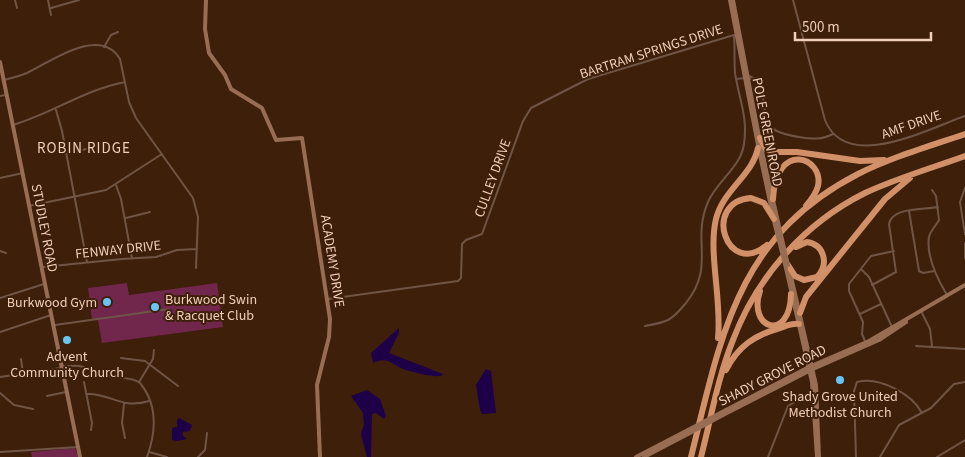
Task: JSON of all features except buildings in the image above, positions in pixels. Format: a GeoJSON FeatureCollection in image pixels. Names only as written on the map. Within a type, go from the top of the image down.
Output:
{"type":"FeatureCollection","features":[{"type":"Feature","properties":{"kind":"highway"},"geometry":{"type":"LineString","coordinates":[[776,222],[760,201],[753,198],[744,199],[734,203],[726,213],[723,232],[732,247],[746,254],[760,251],[802,212],[849,179],[893,160],[965,134]]}},
{"type":"Feature","properties":{"kind":"highway"},"geometry":{"type":"LineString","coordinates":[[760,138],[766,149],[773,152],[796,152],[863,161],[893,160]]}},
{"type":"Feature","properties":{"kind":"highway"},"geometry":{"type":"LineString","coordinates":[[717,355],[720,314],[714,227],[725,198],[753,164],[758,148]]}},
{"type":"Feature","properties":{"kind":"highway"},"geometry":{"type":"LineString","coordinates":[[701,457],[719,385],[738,328],[764,281],[788,251],[819,223],[845,205],[874,189],[965,156]]}},
{"type":"Feature","properties":{"kind":"highway"},"geometry":{"type":"LineString","coordinates":[[773,199],[775,179],[782,167],[795,160],[807,162],[816,172],[818,184],[802,212]]}},
{"type":"Feature","properties":{"kind":"highway"},"geometry":{"type":"LineString","coordinates":[[800,313],[806,297],[885,199],[917,173]]}},
{"type":"Feature","properties":{"kind":"highway"},"geometry":{"type":"LineString","coordinates":[[691,457],[717,355],[729,317],[753,269],[777,236]]}},
{"type":"Feature","properties":{"kind":"highway"},"geometry":{"type":"LineString","coordinates":[[787,267],[796,277],[806,280],[819,275],[824,262],[821,250],[813,244],[802,243],[788,251]]}},
{"type":"Feature","properties":{"kind":"highway"},"geometry":{"type":"LineString","coordinates":[[764,281],[757,308],[760,318],[766,323],[776,324],[787,318],[792,294]]}},
{"type":"Feature","properties":{"kind":"highway"},"geometry":{"type":"LineString","coordinates":[[719,385],[732,360],[746,342],[764,332],[798,324]]}},
{"type":"Feature","properties":{"kind":"main road","name":"ACADEMY DRIVE"},"geometry":{"type":"LineString","coordinates":[[206,0],[205,29],[209,54],[225,75],[231,89],[256,102],[262,108],[276,140],[302,138],[328,299],[330,330],[317,388],[320,457]]}},
{"type":"Feature","properties":{"kind":"main road","name":"POLE GREEN ROAD"},"geometry":{"type":"LineString","coordinates":[[733,0],[746,60],[758,148],[787,267]]}},
{"type":"Feature","properties":{"kind":"main road","name":"POLE GREEN ROAD"},"geometry":{"type":"LineString","coordinates":[[733,0],[776,222]]}},
{"type":"Feature","properties":{"kind":"main road","name":"STUDLEY ROAD"},"geometry":{"type":"LineString","coordinates":[[0,62],[80,457]]}},
{"type":"Feature","properties":{"kind":"main road"},"geometry":{"type":"LineString","coordinates":[[787,267],[800,313],[811,368],[815,397],[818,457]]}},
{"type":"Feature","properties":{"kind":"main road"},"geometry":{"type":"LineString","coordinates":[[787,267],[798,324],[811,368]]}},
{"type":"Feature","properties":{"kind":"main road","name":"SHADY GROVE ROAD"},"geometry":{"type":"LineString","coordinates":[[866,344],[965,285]]}},
{"type":"Feature","properties":{"kind":"main road","name":"SHADY GROVE ROAD"},"geometry":{"type":"LineString","coordinates":[[688,432],[726,410],[811,368],[895,330],[919,312]]}},
{"type":"Feature","properties":{"kind":"main road","name":"SHADY GROVE ROAD"},"geometry":{"type":"LineString","coordinates":[[636,457],[723,415],[811,368]]}},
{"type":"Feature","properties":{"kind":"main road","name":"SHADY GROVE ROAD"},"geometry":{"type":"LineString","coordinates":[[644,457],[657,448]]}},
{"type":"Feature","properties":{"kind":"street"},"geometry":{"type":"LineString","coordinates":[[15,0],[17,8]]}},
{"type":"Feature","properties":{"kind":"street"},"geometry":{"type":"LineString","coordinates":[[48,0],[51,15]]}},
{"type":"Feature","properties":{"kind":"street"},"geometry":{"type":"LineString","coordinates":[[51,8],[79,0]]}},
{"type":"Feature","properties":{"kind":"street"},"geometry":{"type":"LineString","coordinates":[[645,326],[670,321],[690,297],[700,280],[702,260],[701,227],[705,209],[712,194],[738,161],[743,149],[745,118],[736,79],[756,79],[759,82],[768,123],[778,133],[814,139],[833,134],[826,120],[793,0]]}},
{"type":"Feature","properties":{"kind":"street"},"geometry":{"type":"LineString","coordinates":[[104,47],[111,34],[118,32]]}},
{"type":"Feature","properties":{"kind":"street","name":"BARTRAM SPRINGS DRIVE"},"geometry":{"type":"LineString","coordinates":[[575,86],[588,79],[646,60],[734,35],[736,79]]}},
{"type":"Feature","properties":{"kind":"street"},"geometry":{"type":"LineString","coordinates":[[4,80],[24,74],[53,59],[85,46],[104,47],[118,56],[134,115],[190,191],[195,204],[198,217],[196,268]]}},
{"type":"Feature","properties":{"kind":"street"},"geometry":{"type":"LineString","coordinates":[[13,125],[56,110],[82,95],[125,82]]}},
{"type":"Feature","properties":{"kind":"street","name":"CULLEY DRIVE"},"geometry":{"type":"LineString","coordinates":[[328,299],[460,280],[462,244],[466,240],[482,234],[528,111],[575,86]]}},
{"type":"Feature","properties":{"kind":"street"},"geometry":{"type":"LineString","coordinates":[[0,96],[7,94]]}},
{"type":"Feature","properties":{"kind":"street"},"geometry":{"type":"LineString","coordinates":[[56,110],[87,262]]}},
{"type":"Feature","properties":{"kind":"street","name":"AMF DRIVE"},"geometry":{"type":"LineString","coordinates":[[833,134],[851,145],[874,146],[965,116]]}},
{"type":"Feature","properties":{"kind":"street"},"geometry":{"type":"LineString","coordinates":[[66,154],[90,148],[98,141]]}},
{"type":"Feature","properties":{"kind":"street"},"geometry":{"type":"LineString","coordinates":[[29,206],[106,190],[162,154]]}},
{"type":"Feature","properties":{"kind":"street"},"geometry":{"type":"LineString","coordinates":[[0,178],[23,173]]}},
{"type":"Feature","properties":{"kind":"street"},"geometry":{"type":"LineString","coordinates":[[116,185],[125,219],[132,258]]}},
{"type":"Feature","properties":{"kind":"street"},"geometry":{"type":"LineString","coordinates":[[965,188],[960,202],[965,234]]}},
{"type":"Feature","properties":{"kind":"street"},"geometry":{"type":"LineString","coordinates":[[932,190],[938,208],[939,220],[929,239],[934,271],[947,295]]}},
{"type":"Feature","properties":{"kind":"street"},"geometry":{"type":"LineString","coordinates":[[872,286],[895,274],[890,221],[897,213],[938,208]]}},
{"type":"Feature","properties":{"kind":"street"},"geometry":{"type":"LineString","coordinates":[[909,211],[919,271],[923,273],[934,271]]}},
{"type":"Feature","properties":{"kind":"street"},"geometry":{"type":"LineString","coordinates":[[125,219],[150,212]]}},
{"type":"Feature","properties":{"kind":"street"},"geometry":{"type":"LineString","coordinates":[[965,243],[965,258]]}},
{"type":"Feature","properties":{"kind":"street","name":"FENWAY DRIVE"},"geometry":{"type":"LineString","coordinates":[[41,268],[87,262],[156,257],[177,250],[196,249]]}},
{"type":"Feature","properties":{"kind":"street"},"geometry":{"type":"LineString","coordinates":[[0,251],[6,253]]}},
{"type":"Feature","properties":{"kind":"street"},"geometry":{"type":"LineString","coordinates":[[866,344],[859,314],[848,287],[874,255],[894,251]]}},
{"type":"Feature","properties":{"kind":"street"},"geometry":{"type":"LineString","coordinates":[[861,269],[868,276],[892,327]]}},
{"type":"Feature","properties":{"kind":"street"},"geometry":{"type":"LineString","coordinates":[[0,298],[44,284]]}},
{"type":"Feature","properties":{"kind":"street"},"geometry":{"type":"LineString","coordinates":[[859,314],[881,304]]}},
{"type":"Feature","properties":{"kind":"street"},"geometry":{"type":"LineString","coordinates":[[53,326],[169,309]]}},
{"type":"Feature","properties":{"kind":"street"},"geometry":{"type":"LineString","coordinates":[[919,312],[930,329],[932,347]]}},
{"type":"Feature","properties":{"kind":"street"},"geometry":{"type":"LineString","coordinates":[[0,332],[51,315]]}},
{"type":"Feature","properties":{"kind":"street"},"geometry":{"type":"LineString","coordinates":[[916,346],[965,349]]}},
{"type":"Feature","properties":{"kind":"street"},"geometry":{"type":"LineString","coordinates":[[138,382],[150,364],[154,350]]}},
{"type":"Feature","properties":{"kind":"street"},"geometry":{"type":"LineString","coordinates":[[121,358],[137,358],[150,364],[178,386]]}},
{"type":"Feature","properties":{"kind":"street"},"geometry":{"type":"LineString","coordinates":[[21,359],[23,374]]}},
{"type":"Feature","properties":{"kind":"street"},"geometry":{"type":"LineString","coordinates":[[0,377],[81,366],[110,376],[138,382],[149,401],[155,421],[147,457]]}},
{"type":"Feature","properties":{"kind":"street"},"geometry":{"type":"LineString","coordinates":[[856,457],[856,383],[869,381],[885,385],[913,399],[922,413]]}},
{"type":"Feature","properties":{"kind":"street"},"geometry":{"type":"LineString","coordinates":[[84,382],[92,423],[90,430]]}},
{"type":"Feature","properties":{"kind":"street"},"geometry":{"type":"LineString","coordinates":[[880,457],[899,426],[938,403],[954,384],[965,382]]}},
{"type":"Feature","properties":{"kind":"street"},"geometry":{"type":"LineString","coordinates":[[47,396],[66,392]]}},
{"type":"Feature","properties":{"kind":"street"},"geometry":{"type":"LineString","coordinates":[[0,393],[14,405],[33,409]]}},
{"type":"Feature","properties":{"kind":"street"},"geometry":{"type":"LineString","coordinates":[[86,394],[97,395],[124,404],[149,401]]}},
{"type":"Feature","properties":{"kind":"street"},"geometry":{"type":"LineString","coordinates":[[768,457],[788,406],[798,400],[815,397]]}},
{"type":"Feature","properties":{"kind":"street"},"geometry":{"type":"LineString","coordinates":[[124,404],[122,423],[125,438]]}},
{"type":"Feature","properties":{"kind":"street"},"geometry":{"type":"LineString","coordinates":[[198,457],[205,450],[207,433]]}},
{"type":"Feature","properties":{"kind":"street"},"geometry":{"type":"LineString","coordinates":[[937,457],[965,440]]}},
{"type":"Feature","properties":{"kind":"street"},"geometry":{"type":"LineString","coordinates":[[0,452],[78,447]]}},
{"type":"Feature","properties":{"kind":"street"},"geometry":{"type":"LineString","coordinates":[[149,452],[167,457]]}},
{"type":"Feature","properties":{"kind":"shaded area","name":"Burkwood Swin & Racquet Club"},"geometry":{"type":"Polygon","coordinates":[[[127,283],[129,295],[217,283],[223,327],[102,343],[98,320],[92,320],[88,288],[127,283]]]}},
{"type":"Feature","properties":{"kind":"shaded area"},"geometry":{"type":"Polygon","coordinates":[[[399,328],[399,333],[389,353],[443,374],[441,376],[410,371],[383,360],[373,363],[371,353],[399,328]]]}},
{"type":"Feature","properties":{"kind":"shaded area"},"geometry":{"type":"Polygon","coordinates":[[[486,369],[491,371],[496,413],[482,414],[476,385],[486,369]]]}},
{"type":"Feature","properties":{"kind":"shaded area"},"geometry":{"type":"Polygon","coordinates":[[[367,390],[380,399],[386,416],[384,419],[376,413],[372,414],[371,457],[367,457],[361,434],[364,424],[363,413],[351,396],[367,390]]]}},
{"type":"Feature","properties":{"kind":"shaded area"},"geometry":{"type":"Polygon","coordinates":[[[179,418],[192,425],[190,431],[183,432],[183,436],[187,439],[172,440],[172,428],[177,427],[177,420],[179,418]]]}},
{"type":"Feature","properties":{"kind":"shaded area"},"geometry":{"type":"Polygon","coordinates":[[[75,448],[78,457],[32,457],[31,452],[75,448]]]}},
{"type":"Feature","properties":{"kind":"place","name":"Burkwood Gym"},"geometry":{"type":"Point","coordinates":[107,302]}},
{"type":"Feature","properties":{"kind":"place","name":"Burkwood Swin & Racquet Club"},"geometry":{"type":"Point","coordinates":[155,307]}},
{"type":"Feature","properties":{"kind":"place","name":"Advent Community Church"},"geometry":{"type":"Point","coordinates":[67,340]}},
{"type":"Feature","properties":{"kind":"place","name":"Shady Grove United Methodist Church"},"geometry":{"type":"Point","coordinates":[840,380]}},
{"type":"Feature","properties":{"kind":"district","name":"ROBIN RIDGE"},"geometry":{"type":"Point","coordinates":[84,148]}}]}
